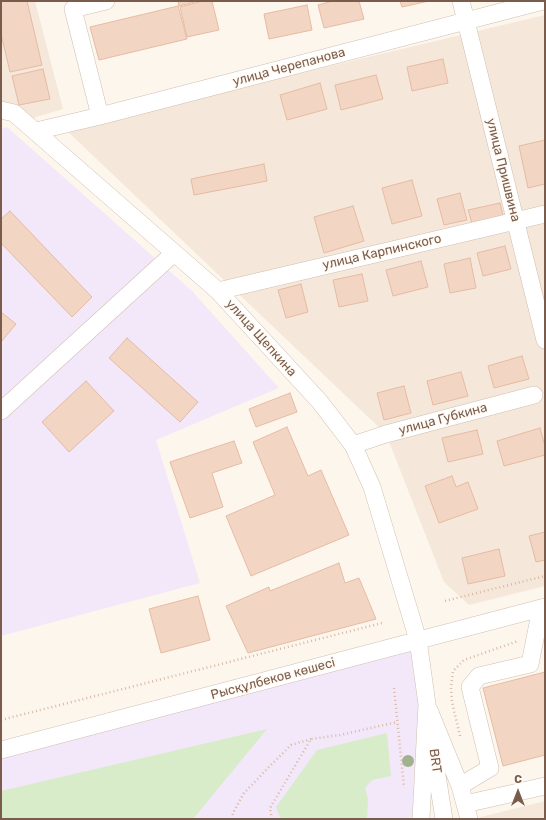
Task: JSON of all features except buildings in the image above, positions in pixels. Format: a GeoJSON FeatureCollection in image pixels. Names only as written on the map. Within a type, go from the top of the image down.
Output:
{"type":"FeatureCollection","features":[{"type":"Feature","properties":{"kind":"street"},"geometry":{"type":"LineString","coordinates":[[100,116],[73,9],[106,1]]}},
{"type":"Feature","properties":{"kind":"street","name":"улица Пришвина"},"geometry":{"type":"LineString","coordinates":[[461,1],[516,220],[541,310],[545,340]]}},
{"type":"Feature","properties":{"kind":"street","name":"улица Черепанова"},"geometry":{"type":"LineString","coordinates":[[36,131],[100,116],[543,1]]}},
{"type":"Feature","properties":{"kind":"street","name":"улица Щепкина"},"geometry":{"type":"LineString","coordinates":[[1,110],[14,113],[36,131],[218,291],[320,402],[353,445],[372,487],[418,640],[426,704]]}},
{"type":"Feature","properties":{"kind":"street","name":"улица Карпинского"},"geometry":{"type":"LineString","coordinates":[[218,291],[545,214]]}},
{"type":"Feature","properties":{"kind":"street"},"geometry":{"type":"LineString","coordinates":[[1,411],[174,252]]}},
{"type":"Feature","properties":{"kind":"street","name":"улица Губкина"},"geometry":{"type":"LineString","coordinates":[[353,445],[386,434],[534,395]]}},
{"type":"Feature","properties":{"kind":"street"},"geometry":{"type":"LineString","coordinates":[[460,786],[490,768],[470,687],[479,676],[530,664],[543,608]]}},
{"type":"Feature","properties":{"kind":"street","name":"Рысқұлбеков көшесі"},"geometry":{"type":"LineString","coordinates":[[1,750],[543,608]]}},
{"type":"Feature","properties":{"kind":"street"},"geometry":{"type":"LineString","coordinates":[[426,704],[460,786],[467,812],[545,786]]}},
{"type":"Feature","properties":{"kind":"street"},"geometry":{"type":"LineString","coordinates":[[421,819],[426,704]]}},
{"type":"Feature","properties":{"kind":"street","name":"BRT"},"geometry":{"type":"LineString","coordinates":[[426,704],[444,819]]}},
{"type":"Feature","properties":{"kind":"path"},"geometry":{"type":"LineString","coordinates":[[445,601],[545,576]]}},
{"type":"Feature","properties":{"kind":"path"},"geometry":{"type":"LineString","coordinates":[[1,720],[382,623]]}},
{"type":"Feature","properties":{"kind":"path"},"geometry":{"type":"LineString","coordinates":[[394,688],[404,791]]}},
{"type":"Feature","properties":{"kind":"path"},"geometry":{"type":"LineString","coordinates":[[232,819],[233,813],[244,793],[291,745],[311,739],[340,735],[397,722]]}},
{"type":"Feature","properties":{"kind":"path"},"geometry":{"type":"LineString","coordinates":[[272,819],[270,808],[311,739]]}},
{"type":"Feature","properties":{"kind":"shaded area"},"geometry":{"type":"Polygon","coordinates":[[[1,1],[35,1],[63,109],[33,118],[1,101],[1,1]]]}},
{"type":"Feature","properties":{"kind":"shaded area"},"geometry":{"type":"Polygon","coordinates":[[[545,15],[545,586],[469,605],[444,582],[386,434],[65,129],[545,15]]]}},
{"type":"Feature","properties":{"kind":"shaded area"},"geometry":{"type":"Polygon","coordinates":[[[7,127],[192,291],[279,388],[156,440],[200,583],[1,636],[1,129],[7,127]]]}},
{"type":"Feature","properties":{"kind":"shaded area"},"geometry":{"type":"Polygon","coordinates":[[[418,640],[421,819],[1,819],[1,750],[418,640]]]}},
{"type":"Feature","properties":{"kind":"shaded area"},"geometry":{"type":"Polygon","coordinates":[[[545,801],[545,819],[473,819],[545,801]]]}},
{"type":"Feature","properties":{"kind":"green space"},"geometry":{"type":"Polygon","coordinates":[[[267,729],[193,819],[1,819],[1,791],[267,729]]]}},
{"type":"Feature","properties":{"kind":"green space"},"geometry":{"type":"Polygon","coordinates":[[[387,733],[391,776],[372,780],[365,788],[368,799],[367,819],[281,819],[276,807],[317,750],[387,733]]]}}]}
